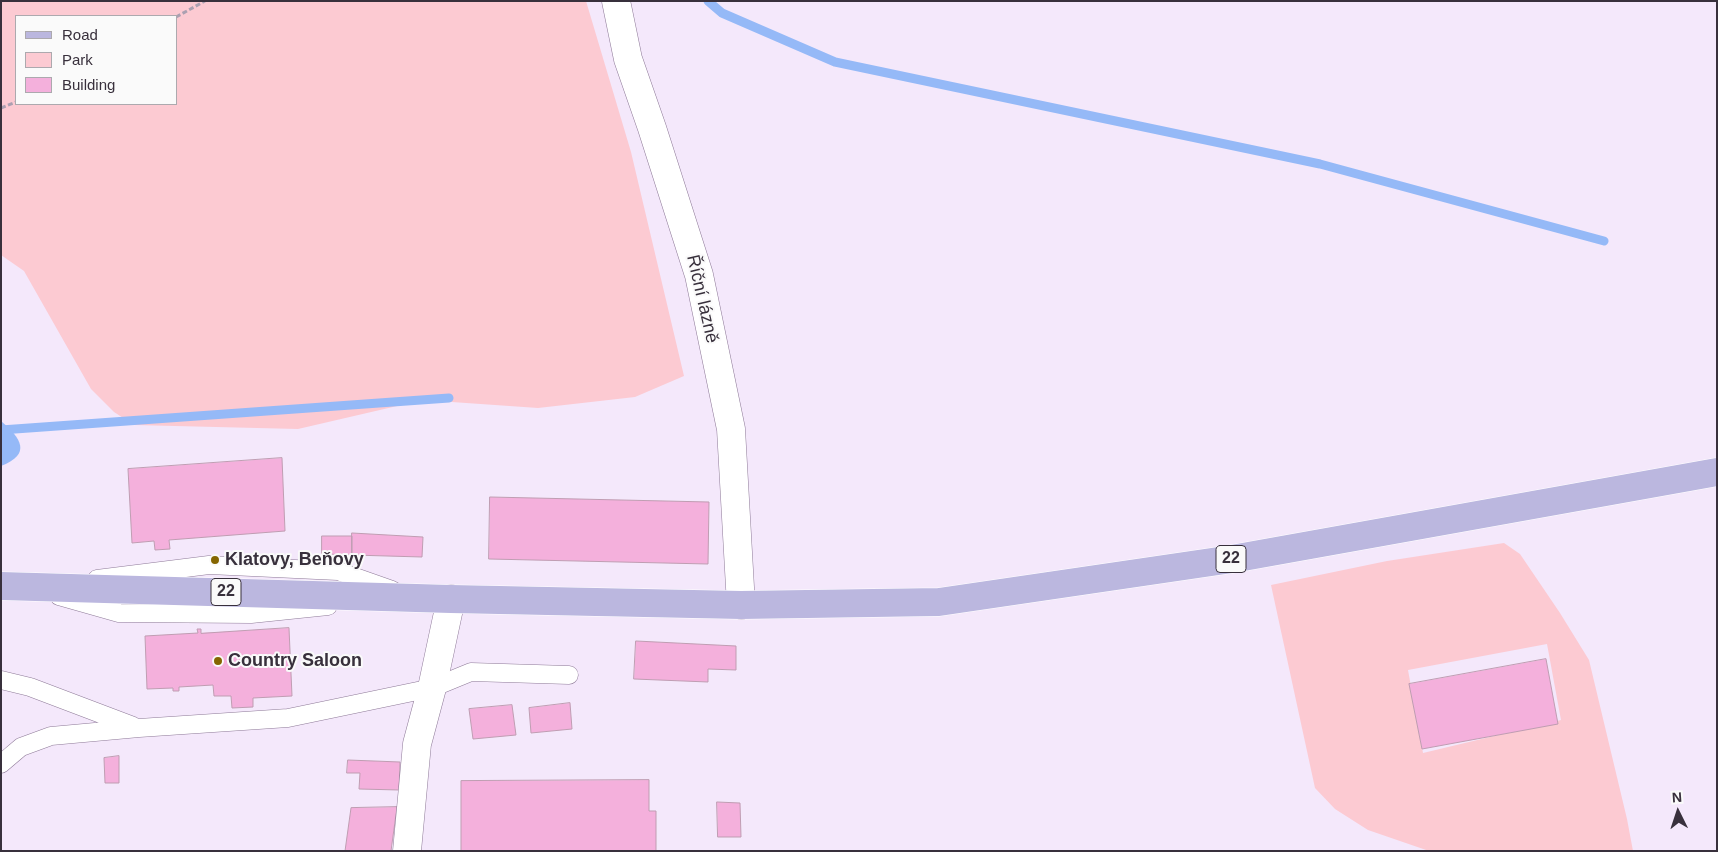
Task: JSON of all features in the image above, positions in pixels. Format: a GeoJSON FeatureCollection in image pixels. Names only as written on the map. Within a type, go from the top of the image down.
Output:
{"type":"FeatureCollection","features":[{"type":"Feature","properties":{"kind":"main road","name":"22"},"geometry":{"type":"LineString","coordinates":[[14,586],[412,598],[741,605],[939,602],[1232,559],[1717,472]]}},
{"type":"Feature","properties":{"kind":"street","name":"Říční lázně"},"geometry":{"type":"LineString","coordinates":[[616,1],[628,59],[699,275],[731,429],[741,605]]}},
{"type":"Feature","properties":{"kind":"street"},"geometry":{"type":"LineString","coordinates":[[407,851],[416,744],[432,688],[451,599]]}},
{"type":"Feature","properties":{"kind":"lane"},"geometry":{"type":"LineString","coordinates":[[1,764],[21,747],[51,736],[288,718],[432,688],[471,672],[569,676]]}},
{"type":"Feature","properties":{"kind":"lane"},"geometry":{"type":"LineString","coordinates":[[1,680],[30,687],[139,728]]}},
{"type":"Feature","properties":{"kind":"path"},"geometry":{"type":"LineString","coordinates":[[178,16],[205,1]]}},
{"type":"Feature","properties":{"kind":"path"},"geometry":{"type":"LineString","coordinates":[[1,108],[15,102]]}},
{"type":"Feature","properties":{"kind":"green space"},"geometry":{"type":"Polygon","coordinates":[[[1,1],[586,1],[631,152],[684,376],[635,397],[538,408],[423,400],[298,429],[134,425],[114,412],[91,389],[24,271],[1,255],[1,1]]]}},
{"type":"Feature","properties":{"kind":"green space"},"geometry":{"type":"Polygon","coordinates":[[[1504,543],[1520,554],[1589,660],[1633,851],[1429,851],[1368,830],[1335,809],[1315,788],[1271,585],[1387,561],[1504,543]],[[1547,644],[1408,670],[1423,753],[1561,720],[1547,644]]]}},
{"type":"Feature","properties":{"kind":"water"},"geometry":{"type":"Polygon","coordinates":[[[1,421],[18,440],[20,451],[11,461],[1,466],[1,421]]]}},
{"type":"Feature","properties":{"kind":"building"},"geometry":{"type":"Polygon","coordinates":[[[282,458],[285,531],[169,540],[170,549],[155,550],[154,541],[132,543],[128,469],[282,458]]]}},
{"type":"Feature","properties":{"kind":"building"},"geometry":{"type":"Polygon","coordinates":[[[490,497],[709,502],[708,564],[489,559],[490,497]]]}},
{"type":"Feature","properties":{"kind":"building"},"geometry":{"type":"Polygon","coordinates":[[[352,533],[423,537],[422,557],[352,555],[352,533]]]}},
{"type":"Feature","properties":{"kind":"building"},"geometry":{"type":"Polygon","coordinates":[[[322,536],[352,536],[352,555],[322,554],[322,536]]]}},
{"type":"Feature","properties":{"kind":"building","name":"Country Saloon"},"geometry":{"type":"Polygon","coordinates":[[[289,628],[292,696],[253,698],[253,707],[232,708],[231,696],[214,696],[213,685],[179,687],[179,691],[173,691],[173,688],[147,689],[145,636],[198,633],[197,629],[201,629],[201,633],[289,628]]]}},
{"type":"Feature","properties":{"kind":"building"},"geometry":{"type":"Polygon","coordinates":[[[636,641],[736,646],[736,670],[708,669],[708,682],[634,679],[636,641]]]}},
{"type":"Feature","properties":{"kind":"building"},"geometry":{"type":"Polygon","coordinates":[[[1546,659],[1558,724],[1422,749],[1409,684],[1546,659]]]}},
{"type":"Feature","properties":{"kind":"building"},"geometry":{"type":"Polygon","coordinates":[[[570,703],[572,729],[531,733],[529,708],[570,703]]]}},
{"type":"Feature","properties":{"kind":"building"},"geometry":{"type":"Polygon","coordinates":[[[512,705],[516,735],[473,739],[469,709],[512,705]]]}},
{"type":"Feature","properties":{"kind":"building"},"geometry":{"type":"Polygon","coordinates":[[[119,756],[119,783],[105,783],[104,758],[119,756]]]}},
{"type":"Feature","properties":{"kind":"building"},"geometry":{"type":"Polygon","coordinates":[[[348,760],[400,762],[399,790],[359,789],[360,773],[347,773],[348,760]]]}},
{"type":"Feature","properties":{"kind":"building"},"geometry":{"type":"Polygon","coordinates":[[[649,780],[649,811],[656,811],[656,851],[461,851],[461,781],[649,780]]]}},
{"type":"Feature","properties":{"kind":"building"},"geometry":{"type":"Polygon","coordinates":[[[717,802],[740,803],[741,837],[718,837],[717,802]]]}},
{"type":"Feature","properties":{"kind":"building"},"geometry":{"type":"Polygon","coordinates":[[[397,807],[391,851],[345,851],[351,808],[397,807]]]}},
{"type":"Feature","properties":{"kind":"waterway"},"geometry":{"type":"LineString","coordinates":[[708,1],[722,13],[835,62],[1320,164],[1604,241]]}},
{"type":"Feature","properties":{"kind":"waterway"},"geometry":{"type":"LineString","coordinates":[[1,430],[449,398]]}},
{"type":"Feature","properties":{"kind":"place","name":"Klatovy, Beňovy"},"geometry":{"type":"Point","coordinates":[215,560]}},
{"type":"Feature","properties":{"kind":"place","name":"Country Saloon"},"geometry":{"type":"Point","coordinates":[218,661]}}]}
